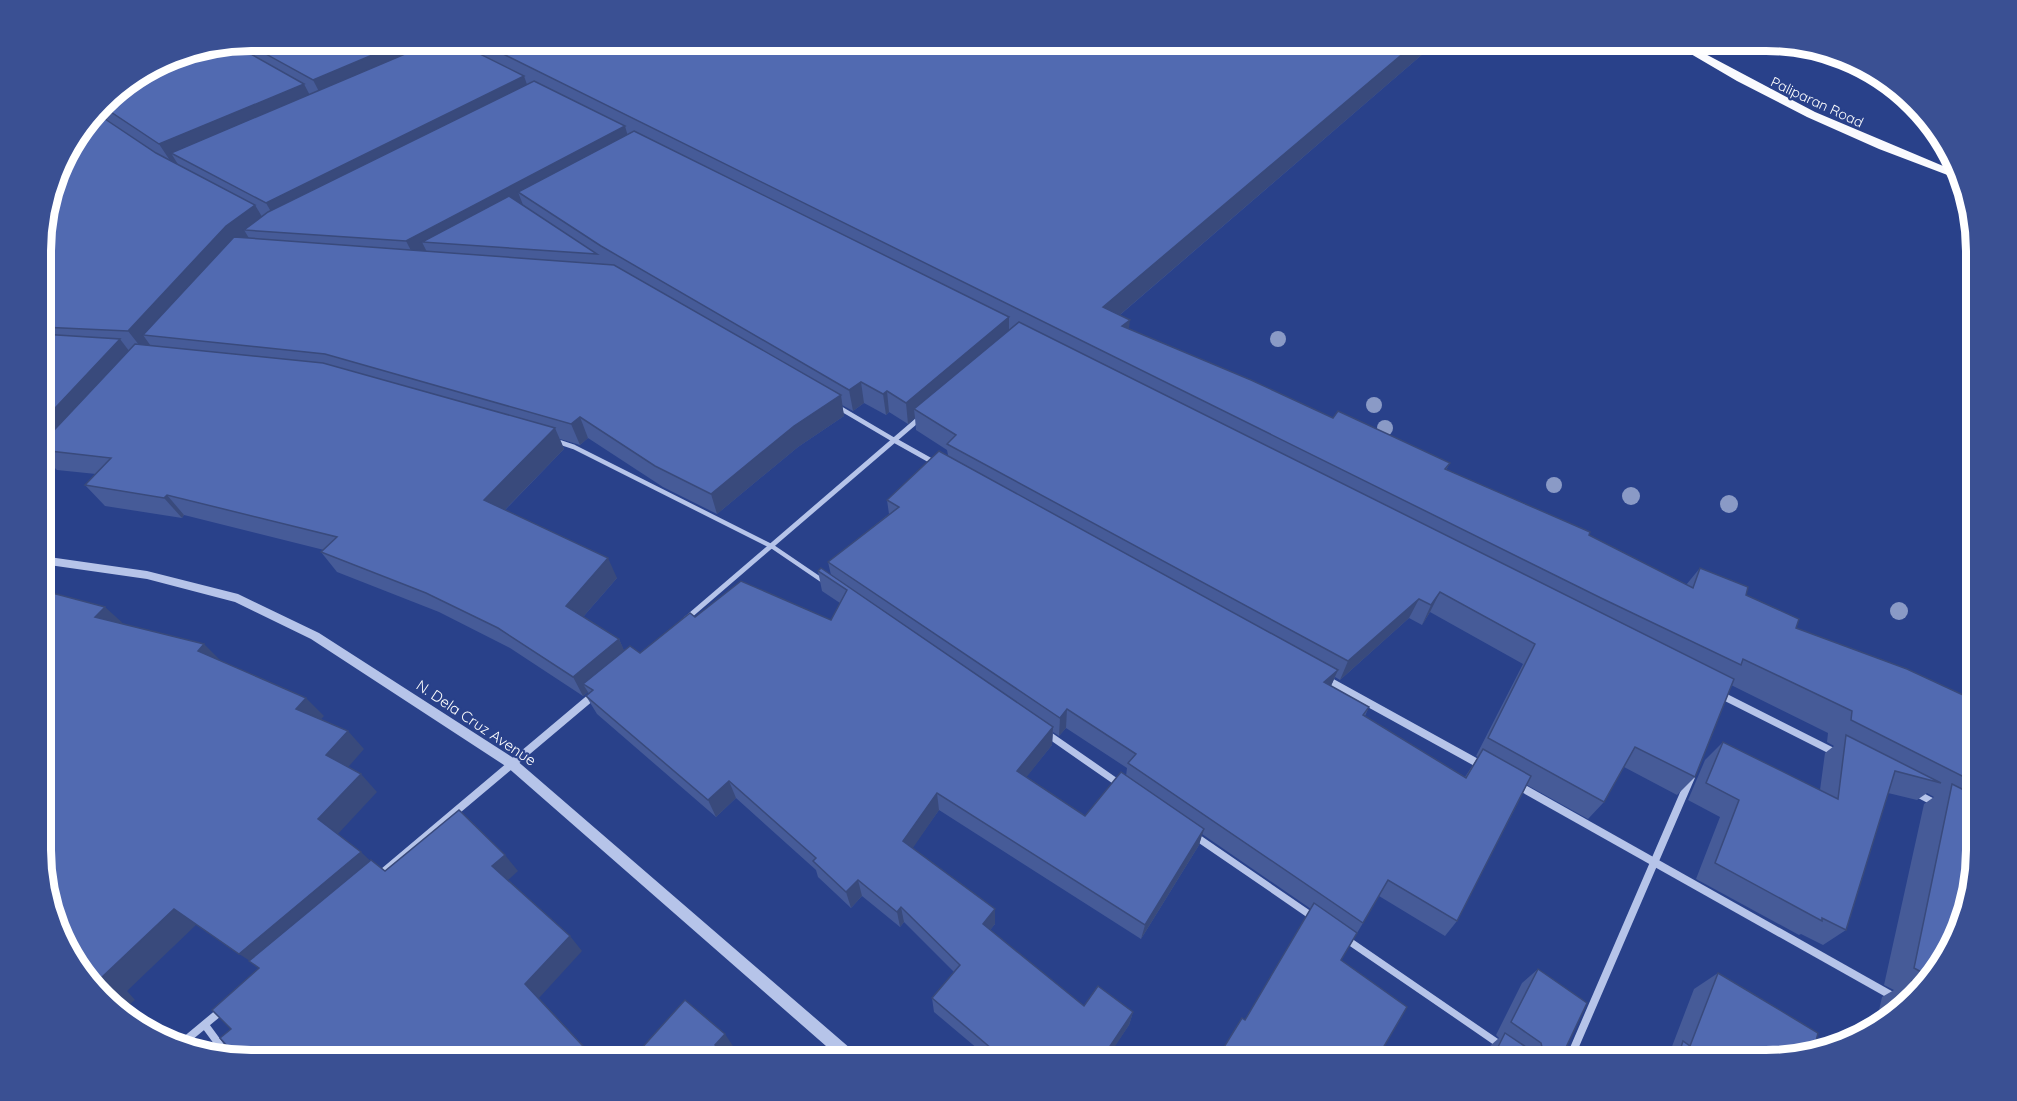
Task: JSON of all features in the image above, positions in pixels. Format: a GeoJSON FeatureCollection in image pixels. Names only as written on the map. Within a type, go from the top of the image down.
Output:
{"type":"FeatureCollection","features":[{"type":"Feature","properties":{"kind":"main road","name":"Paliparan Road"},"geometry":{"type":"LineString","coordinates":[[1690,51],[1777,100],[1951,174]]}},
{"type":"Feature","properties":{"kind":"street"},"geometry":{"type":"LineString","coordinates":[[834,405],[946,469]]}},
{"type":"Feature","properties":{"kind":"street"},"geometry":{"type":"LineString","coordinates":[[683,621],[773,547],[929,410]]}},
{"type":"Feature","properties":{"kind":"street"},"geometry":{"type":"LineString","coordinates":[[552,440],[574,447],[773,547],[832,587]]}},
{"type":"Feature","properties":{"kind":"street"},"geometry":{"type":"LineString","coordinates":[[51,470],[65,454]]}},
{"type":"Feature","properties":{"kind":"street","name":"N. Dela Cruz Avenue"},"geometry":{"type":"LineString","coordinates":[[51,561],[147,576],[237,598],[315,636],[511,763],[842,1050]]}},
{"type":"Feature","properties":{"kind":"street"},"geometry":{"type":"LineString","coordinates":[[1322,677],[1489,769]]}},
{"type":"Feature","properties":{"kind":"street"},"geometry":{"type":"LineString","coordinates":[[376,878],[601,688]]}},
{"type":"Feature","properties":{"kind":"street"},"geometry":{"type":"LineString","coordinates":[[1714,691],[1840,755]]}},
{"type":"Feature","properties":{"kind":"street"},"geometry":{"type":"LineString","coordinates":[[1720,708],[1724,696]]}},
{"type":"Feature","properties":{"kind":"street"},"geometry":{"type":"LineString","coordinates":[[1039,729],[1128,790]]}},
{"type":"Feature","properties":{"kind":"street"},"geometry":{"type":"LineString","coordinates":[[1573,1050],[1693,774]]}},
{"type":"Feature","properties":{"kind":"street"},"geometry":{"type":"LineString","coordinates":[[1510,781],[1899,999]]}},
{"type":"Feature","properties":{"kind":"street"},"geometry":{"type":"LineString","coordinates":[[1913,792],[1945,808]]}},
{"type":"Feature","properties":{"kind":"street"},"geometry":{"type":"LineString","coordinates":[[1187,831],[1315,918]]}},
{"type":"Feature","properties":{"kind":"street"},"geometry":{"type":"LineString","coordinates":[[1335,932],[1503,1047]]}},
{"type":"Feature","properties":{"kind":"street"},"geometry":{"type":"LineString","coordinates":[[187,1039],[232,1002]]}},
{"type":"Feature","properties":{"kind":"street"},"geometry":{"type":"LineString","coordinates":[[205,1025],[221,1047]]}},
{"type":"Feature","properties":{"kind":"building"},"geometry":{"type":"Polygon","coordinates":[[[245,51],[304,84],[159,144],[109,111],[140,85],[174,66],[212,55],[245,51]]]}},
{"type":"Feature","properties":{"kind":"building"},"geometry":{"type":"Polygon","coordinates":[[[260,51],[382,51],[313,80],[260,51]]]}},
{"type":"Feature","properties":{"kind":"building"},"geometry":{"type":"Polygon","coordinates":[[[412,51],[474,51],[524,76],[266,203],[171,153],[412,51]]]}},
{"type":"Feature","properties":{"kind":"building"},"geometry":{"type":"Polygon","coordinates":[[[497,51],[1406,51],[1103,307],[1130,320],[1122,326],[1251,380],[1333,418],[1338,411],[1450,463],[1445,469],[1590,532],[1589,535],[1693,588],[1700,568],[1748,587],[1746,595],[1799,619],[1796,628],[1907,669],[1966,696],[1966,778],[1851,720],[1852,711],[1743,659],[1741,665],[1601,598],[497,51]]]}},
{"type":"Feature","properties":{"kind":"building"},"geometry":{"type":"Polygon","coordinates":[[[534,81],[625,126],[406,241],[244,230],[268,212],[534,81]]]}},
{"type":"Feature","properties":{"kind":"building"},"geometry":{"type":"Polygon","coordinates":[[[103,117],[156,153],[255,205],[226,226],[128,331],[51,327],[51,238],[58,199],[66,174],[78,151],[103,117]]]}},
{"type":"Feature","properties":{"kind":"building"},"geometry":{"type":"Polygon","coordinates":[[[634,131],[1009,317],[906,403],[887,391],[883,394],[861,382],[849,390],[601,246],[518,192],[634,131]]]}},
{"type":"Feature","properties":{"kind":"building"},"geometry":{"type":"Polygon","coordinates":[[[509,196],[597,254],[422,242],[509,196]]]}},
{"type":"Feature","properties":{"kind":"building"},"geometry":{"type":"Polygon","coordinates":[[[234,237],[614,265],[841,395],[794,426],[711,494],[655,466],[580,417],[571,424],[325,354],[143,335],[234,237]]]}},
{"type":"Feature","properties":{"kind":"building"},"geometry":{"type":"Polygon","coordinates":[[[1019,322],[1734,679],[1695,777],[1635,747],[1604,802],[1488,738],[1535,644],[1440,592],[1431,605],[1419,599],[1348,661],[947,444],[956,435],[914,409],[1019,322]]]}},
{"type":"Feature","properties":{"kind":"building"},"geometry":{"type":"Polygon","coordinates":[[[51,335],[120,339],[51,412],[51,335]]]}},
{"type":"Feature","properties":{"kind":"building"},"geometry":{"type":"Polygon","coordinates":[[[135,344],[323,363],[555,428],[484,500],[608,558],[566,606],[619,639],[573,677],[498,628],[426,593],[321,552],[337,537],[167,495],[164,498],[85,485],[111,458],[51,451],[51,433],[135,344]]]}},
{"type":"Feature","properties":{"kind":"building"},"geometry":{"type":"Polygon","coordinates":[[[939,451],[1338,670],[1324,682],[1369,707],[1363,715],[1466,778],[1483,749],[1531,776],[1457,921],[1388,880],[1363,923],[1128,763],[1136,754],[1067,709],[1060,718],[828,562],[899,507],[887,500],[939,451]]]}},
{"type":"Feature","properties":{"kind":"building"},"geometry":{"type":"Polygon","coordinates":[[[821,568],[1053,727],[1017,771],[1085,816],[1121,772],[1204,829],[1145,925],[937,793],[903,841],[995,909],[983,924],[1084,1006],[1098,986],[1133,1012],[1107,1050],[993,1050],[932,998],[960,965],[901,907],[897,912],[858,880],[846,892],[813,861],[816,858],[729,781],[708,800],[586,696],[593,690],[583,684],[630,646],[640,653],[690,613],[695,617],[741,581],[831,620],[847,590],[818,571],[821,568]]]}},
{"type":"Feature","properties":{"kind":"building"},"geometry":{"type":"Polygon","coordinates":[[[51,594],[105,607],[95,617],[204,644],[198,651],[306,698],[296,709],[348,731],[326,755],[361,774],[318,819],[361,852],[239,954],[174,909],[101,978],[109,986],[107,988],[101,982],[72,939],[62,914],[53,876],[51,850],[51,594]]]}},
{"type":"Feature","properties":{"kind":"building"},"geometry":{"type":"Polygon","coordinates":[[[1846,735],[1941,783],[1895,771],[1846,930],[1822,918],[1822,921],[1715,863],[1739,800],[1706,783],[1723,742],[1838,799],[1846,735]]]}},
{"type":"Feature","properties":{"kind":"building"},"geometry":{"type":"Polygon","coordinates":[[[1952,784],[1966,791],[1966,850],[1959,902],[1945,939],[1932,961],[1923,973],[1914,968],[1952,784]]]}},
{"type":"Feature","properties":{"kind":"building"},"geometry":{"type":"Polygon","coordinates":[[[459,810],[505,855],[492,866],[570,936],[525,984],[587,1050],[230,1049],[220,1038],[231,1029],[212,1010],[259,968],[249,961],[371,860],[385,871],[459,810]]]}},
{"type":"Feature","properties":{"kind":"building"},"geometry":{"type":"Polygon","coordinates":[[[1314,903],[1357,933],[1341,960],[1407,1007],[1382,1050],[1222,1050],[1242,1018],[1245,1020],[1314,903]]]}},
{"type":"Feature","properties":{"kind":"building"},"geometry":{"type":"Polygon","coordinates":[[[1538,969],[1587,1003],[1565,1050],[1543,1050],[1541,1043],[1511,1022],[1538,969]]]}},
{"type":"Feature","properties":{"kind":"building"},"geometry":{"type":"Polygon","coordinates":[[[1718,973],[1818,1033],[1815,1043],[1779,1050],[1680,1050],[1683,1041],[1690,1046],[1718,973]]]}},
{"type":"Feature","properties":{"kind":"building"},"geometry":{"type":"Polygon","coordinates":[[[685,1000],[725,1034],[715,1045],[721,1050],[640,1050],[685,1000]]]}},
{"type":"Feature","properties":{"kind":"building"},"geometry":{"type":"Polygon","coordinates":[[[1505,1033],[1530,1050],[1496,1050],[1505,1033]]]}}]}
